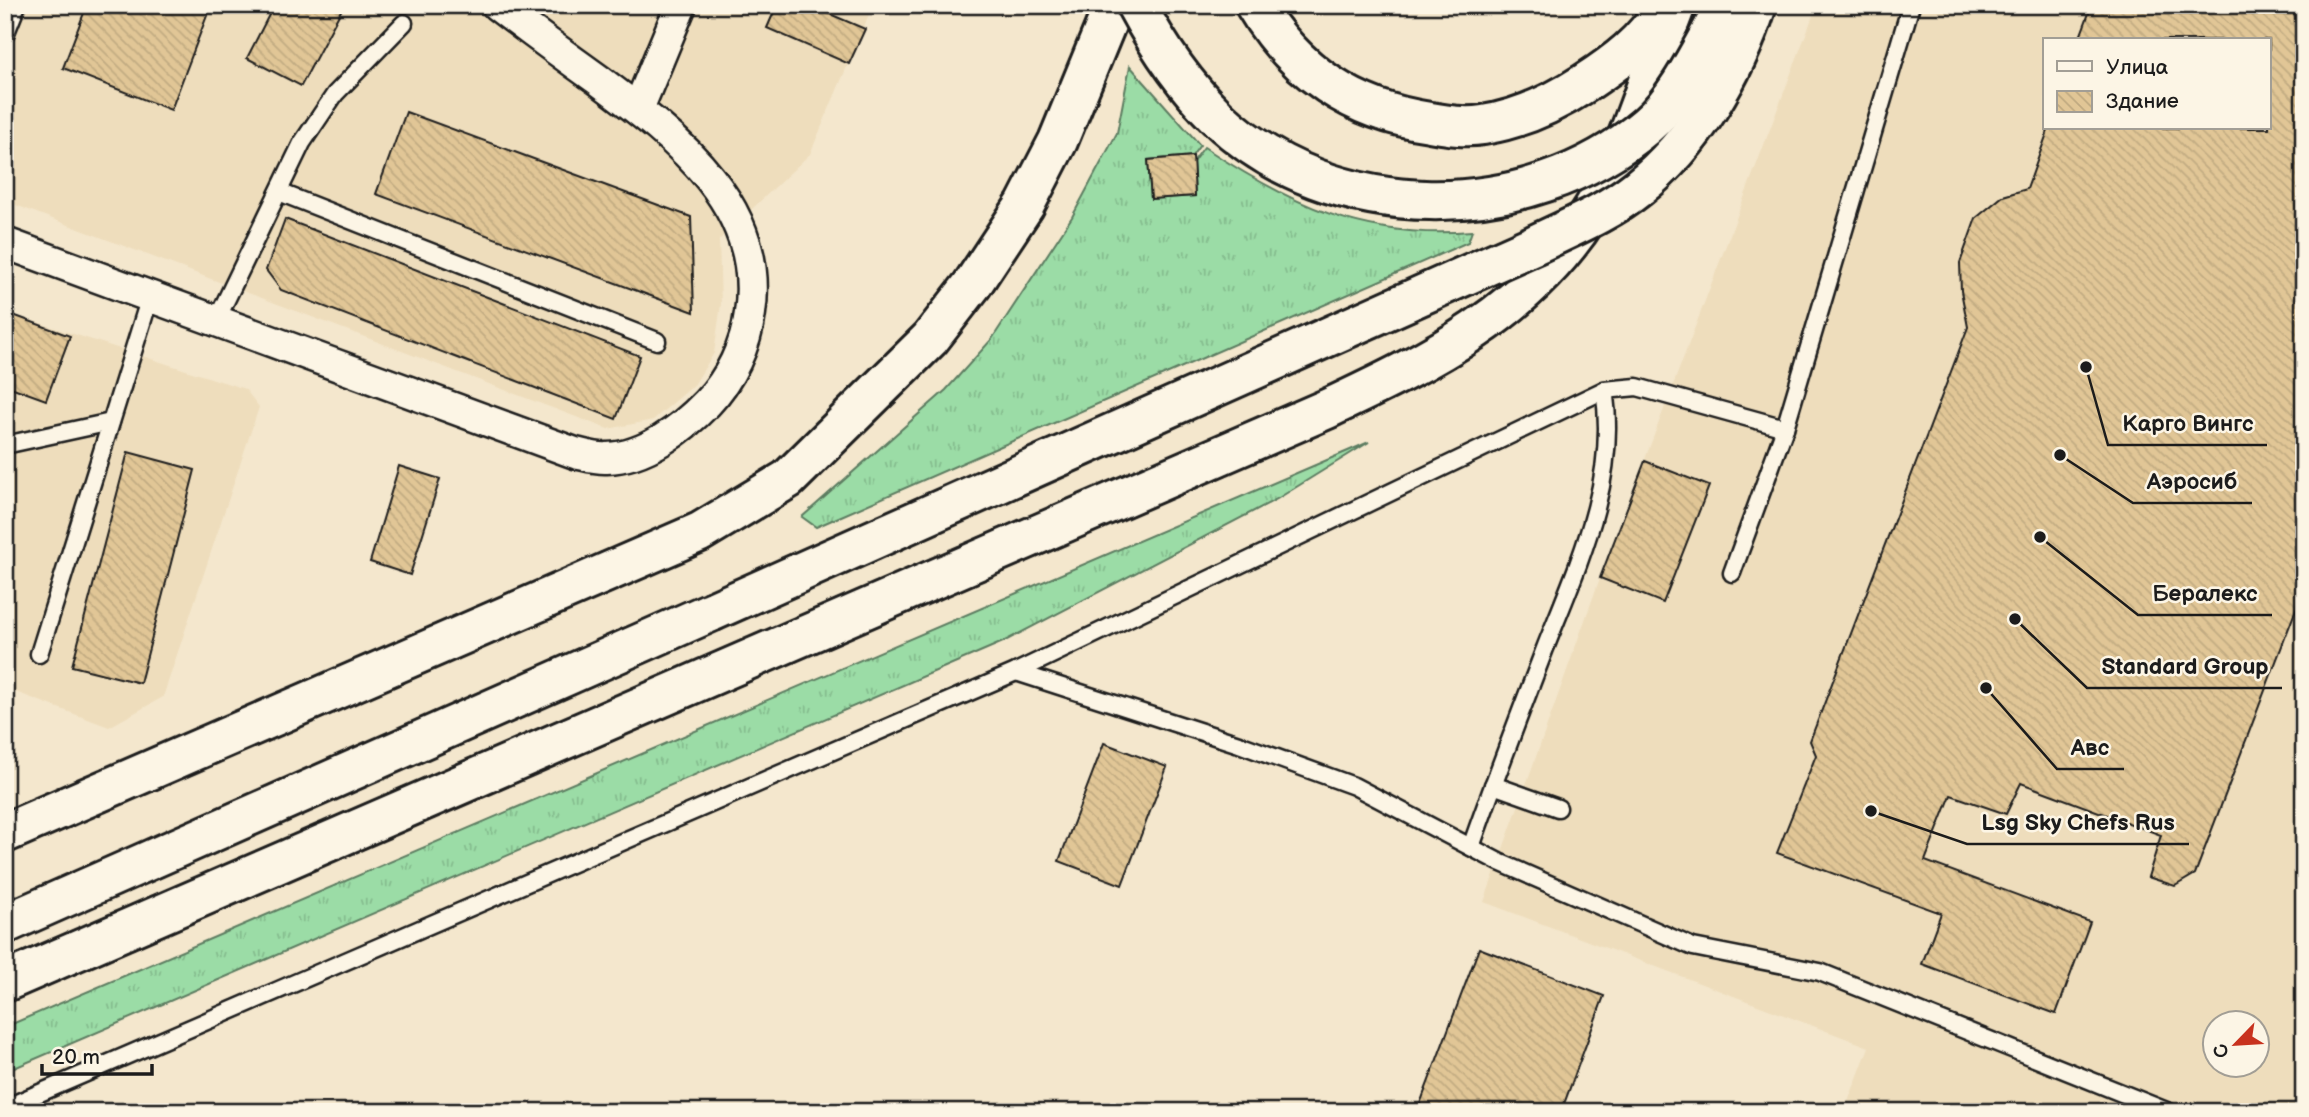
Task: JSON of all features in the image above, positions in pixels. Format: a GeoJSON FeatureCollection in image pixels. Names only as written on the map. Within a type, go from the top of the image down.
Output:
{"type":"FeatureCollection","features":[{"type":"Feature","properties":{"kind":"main road"},"geometry":{"type":"LineString","coordinates":[[5,833],[700,532],[788,479],[930,339],[979,275],[1041,176],[1114,5]]}},
{"type":"Feature","properties":{"kind":"main road"},"geometry":{"type":"LineString","coordinates":[[1136,5],[1154,39],[1194,93],[1219,119],[1271,157],[1334,185],[1367,194],[1427,200],[1472,198],[1516,190],[1559,176],[1602,155],[1648,124],[1680,84],[1726,5]]}},
{"type":"Feature","properties":{"kind":"main road"},"geometry":{"type":"LineString","coordinates":[[1255,5],[1280,43],[1302,65],[1352,101],[1408,119],[1453,126],[1480,126],[1507,120],[1557,101],[1625,53],[1651,26],[1664,5]]}},
{"type":"Feature","properties":{"kind":"main road"},"geometry":{"type":"LineString","coordinates":[[5,982],[1327,409],[1402,374],[1466,337],[1517,301],[1559,256],[1592,211],[1616,160],[1676,5]]}},
{"type":"Feature","properties":{"kind":"main road"},"geometry":{"type":"LineString","coordinates":[[5,924],[1534,246],[1616,203],[1655,173],[1683,144],[1730,68],[1757,5]]}},
{"type":"Feature","properties":{"kind":"street"},"geometry":{"type":"LineString","coordinates":[[5,243],[575,453],[606,458],[657,443],[680,428],[724,384],[748,328],[752,272],[737,221],[698,163],[666,130],[497,5]]}},
{"type":"Feature","properties":{"kind":"street"},"geometry":{"type":"LineString","coordinates":[[638,109],[681,5]]}},
{"type":"Feature","properties":{"kind":"lane"},"geometry":{"type":"LineString","coordinates":[[5,35],[17,5]]}},
{"type":"Feature","properties":{"kind":"lane"},"geometry":{"type":"LineString","coordinates":[[1732,573],[1785,428],[1911,5]]}},
{"type":"Feature","properties":{"kind":"lane"},"geometry":{"type":"LineString","coordinates":[[216,321],[302,143],[335,94],[404,23]]}},
{"type":"Feature","properties":{"kind":"lane"},"geometry":{"type":"LineString","coordinates":[[279,192],[657,341]]}},
{"type":"Feature","properties":{"kind":"lane"},"geometry":{"type":"LineString","coordinates":[[39,654],[150,297]]}},
{"type":"Feature","properties":{"kind":"lane"},"geometry":{"type":"LineString","coordinates":[[5,1108],[1016,672],[1604,390],[1637,387],[1785,428]]}},
{"type":"Feature","properties":{"kind":"lane"},"geometry":{"type":"LineString","coordinates":[[1471,846],[1591,527],[1607,443],[1609,417],[1604,390]]}},
{"type":"Feature","properties":{"kind":"lane"},"geometry":{"type":"LineString","coordinates":[[5,445],[111,422]]}},
{"type":"Feature","properties":{"kind":"lane"},"geometry":{"type":"LineString","coordinates":[[1016,672],[1239,744],[1341,782],[1499,862],[1693,947],[1820,972],[2169,1112]]}},
{"type":"Feature","properties":{"kind":"lane"},"geometry":{"type":"LineString","coordinates":[[1493,785],[1558,808]]}},
{"type":"Feature","properties":{"kind":"shaded area"},"geometry":{"type":"Polygon","coordinates":[[[5,5],[873,5],[810,154],[719,240],[721,304],[714,353],[694,385],[653,420],[608,429],[5,201],[5,5]]]}},
{"type":"Feature","properties":{"kind":"shaded area"},"geometry":{"type":"Polygon","coordinates":[[[1817,5],[2304,5],[2304,1112],[1844,1112],[1869,1047],[1484,902],[1600,578],[1817,5]]]}},
{"type":"Feature","properties":{"kind":"shaded area"},"geometry":{"type":"Polygon","coordinates":[[[5,312],[245,389],[259,407],[163,697],[109,727],[5,688],[5,312]]]}},
{"type":"Feature","properties":{"kind":"green space"},"geometry":{"type":"Polygon","coordinates":[[[1130,66],[1200,145],[1192,156],[1148,160],[1151,199],[1195,196],[1193,162],[1204,147],[1268,186],[1330,214],[1397,230],[1472,231],[1468,242],[816,527],[802,517],[946,390],[992,339],[1072,217],[1117,133],[1130,66]]]}},
{"type":"Feature","properties":{"kind":"green space"},"geometry":{"type":"Polygon","coordinates":[[[1369,442],[1277,499],[1003,642],[5,1072],[5,1027],[1369,442]]]}},
{"type":"Feature","properties":{"kind":"building"},"geometry":{"type":"Polygon","coordinates":[[[87,5],[211,5],[171,110],[63,68],[87,5]]]}},
{"type":"Feature","properties":{"kind":"building"},"geometry":{"type":"Polygon","coordinates":[[[274,5],[344,5],[301,86],[247,58],[274,5]]]}},
{"type":"Feature","properties":{"kind":"building"},"geometry":{"type":"Polygon","coordinates":[[[777,5],[809,5],[865,29],[849,64],[767,28],[777,5]]]}},
{"type":"Feature","properties":{"kind":"building"},"geometry":{"type":"Polygon","coordinates":[[[2092,5],[2304,5],[2304,588],[2195,874],[2175,886],[2148,877],[2161,835],[2021,783],[2006,814],[1951,795],[1925,861],[2090,922],[2056,1014],[1922,964],[1941,913],[1777,853],[1816,755],[1810,741],[1968,327],[1961,291],[1960,263],[1976,218],[2003,196],[2027,189],[2048,130],[2270,130],[2270,38],[2080,38],[2092,5]]]}},
{"type":"Feature","properties":{"kind":"building"},"geometry":{"type":"Polygon","coordinates":[[[406,112],[691,217],[694,312],[376,194],[406,112]]]}},
{"type":"Feature","properties":{"kind":"building"},"geometry":{"type":"Polygon","coordinates":[[[1193,156],[1195,196],[1151,199],[1148,160],[1193,156]]]}},
{"type":"Feature","properties":{"kind":"building"},"geometry":{"type":"Polygon","coordinates":[[[285,219],[640,356],[616,419],[281,290],[266,270],[285,219]]]}},
{"type":"Feature","properties":{"kind":"building"},"geometry":{"type":"Polygon","coordinates":[[[5,312],[70,336],[46,400],[5,385],[5,312]]]}},
{"type":"Feature","properties":{"kind":"building"},"geometry":{"type":"Polygon","coordinates":[[[128,452],[195,470],[140,683],[72,666],[128,452]]]}},
{"type":"Feature","properties":{"kind":"building"},"geometry":{"type":"Polygon","coordinates":[[[1645,461],[1709,486],[1663,603],[1600,578],[1645,461]]]}},
{"type":"Feature","properties":{"kind":"building"},"geometry":{"type":"Polygon","coordinates":[[[399,466],[440,479],[410,575],[370,562],[399,466]]]}},
{"type":"Feature","properties":{"kind":"building"},"geometry":{"type":"Polygon","coordinates":[[[1104,743],[1167,767],[1122,885],[1059,861],[1104,743]]]}},
{"type":"Feature","properties":{"kind":"building"},"geometry":{"type":"Polygon","coordinates":[[[1479,948],[1604,996],[1561,1112],[1417,1112],[1479,948]]]}},
{"type":"Feature","properties":{"kind":"place","name":"Карго Вингс"},"geometry":{"type":"Point","coordinates":[2086,367]}},
{"type":"Feature","properties":{"kind":"place","name":"Аэросиб"},"geometry":{"type":"Point","coordinates":[2060,455]}},
{"type":"Feature","properties":{"kind":"place","name":"Бералекс"},"geometry":{"type":"Point","coordinates":[2040,537]}},
{"type":"Feature","properties":{"kind":"place","name":"Standard Group"},"geometry":{"type":"Point","coordinates":[2015,619]}},
{"type":"Feature","properties":{"kind":"place","name":"Авс"},"geometry":{"type":"Point","coordinates":[1986,688]}},
{"type":"Feature","properties":{"kind":"place","name":"Lsg Sky Chefs Rus"},"geometry":{"type":"Point","coordinates":[1871,811]}}]}
